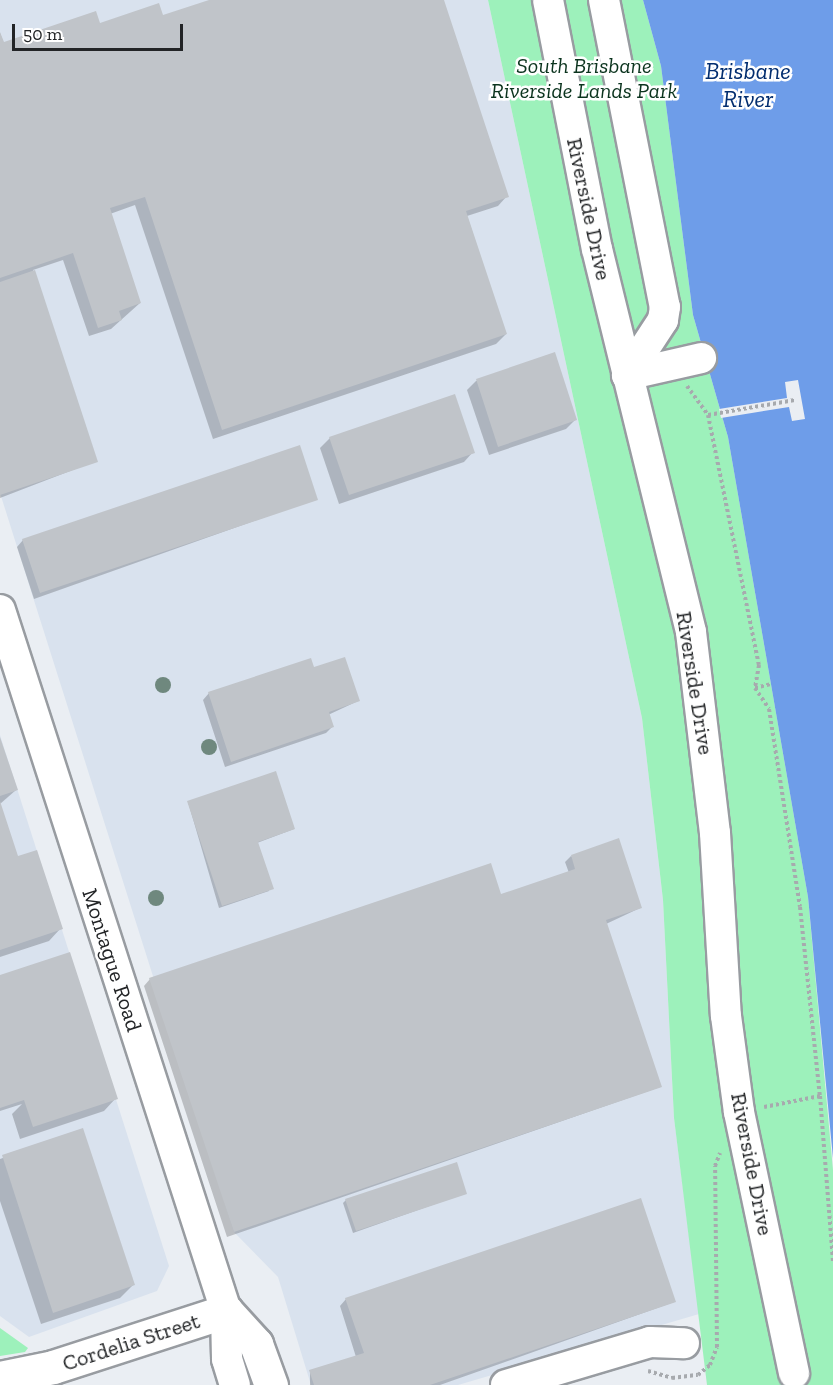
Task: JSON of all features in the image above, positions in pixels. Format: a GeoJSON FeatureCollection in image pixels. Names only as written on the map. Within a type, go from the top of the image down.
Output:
{"type":"FeatureCollection","features":[{"type":"Feature","properties":{"kind":"main road","name":"Cordelia Street"},"geometry":{"type":"LineString","coordinates":[[5,1374],[56,1376],[226,1311]]}},
{"type":"Feature","properties":{"kind":"main road","name":"Montague Road"},"geometry":{"type":"LineString","coordinates":[[226,1311],[256,1344],[271,1385]]}},
{"type":"Feature","properties":{"kind":"street","name":"Riverside Drive"},"geometry":{"type":"LineString","coordinates":[[548,0],[627,375],[691,632],[740,1112],[795,1373]]}},
{"type":"Feature","properties":{"kind":"street"},"geometry":{"type":"LineString","coordinates":[[604,0],[665,308],[663,320],[627,375]]}},
{"type":"Feature","properties":{"kind":"street"},"geometry":{"type":"LineString","coordinates":[[627,375],[691,367]]}},
{"type":"Feature","properties":{"kind":"street","name":"Montague Road"},"geometry":{"type":"LineString","coordinates":[[0,610],[226,1311],[227,1359],[235,1385]]}},
{"type":"Feature","properties":{"kind":"street"},"geometry":{"type":"LineString","coordinates":[[506,1385],[650,1342],[684,1343]]}},
{"type":"Feature","properties":{"kind":"path"},"geometry":{"type":"LineString","coordinates":[[691,367],[708,416],[759,665],[755,688],[771,721],[800,907],[820,1096],[833,1261]]}},
{"type":"Feature","properties":{"kind":"path"},"geometry":{"type":"LineString","coordinates":[[708,416],[795,400]]}},
{"type":"Feature","properties":{"kind":"path"},"geometry":{"type":"LineString","coordinates":[[755,688],[771,684]]}},
{"type":"Feature","properties":{"kind":"path"},"geometry":{"type":"LineString","coordinates":[[636,1371],[687,1378],[710,1365],[717,1347],[715,1166],[740,1112],[820,1096]]}},
{"type":"Feature","properties":{"kind":"shaded area"},"geometry":{"type":"Polygon","coordinates":[[[0,0],[488,0],[642,718],[663,900],[674,1118],[699,1314],[458,1385],[311,1385],[278,1277],[234,1232],[0,493],[0,0]]]}},
{"type":"Feature","properties":{"kind":"shaded area"},"geometry":{"type":"Polygon","coordinates":[[[0,735],[169,1266],[157,1291],[29,1337],[0,1316],[0,735]]]}},
{"type":"Feature","properties":{"kind":"green space","name":"South Brisbane Riverside Lands Park"},"geometry":{"type":"Polygon","coordinates":[[[488,0],[643,0],[661,66],[693,315],[728,437],[808,897],[833,1170],[833,1385],[707,1385],[674,1118],[663,900],[642,718],[488,0]]]}},
{"type":"Feature","properties":{"kind":"green space"},"geometry":{"type":"Polygon","coordinates":[[[0,1328],[28,1348],[25,1352],[0,1356],[0,1328]]]}},
{"type":"Feature","properties":{"kind":"water","name":"Brisbane River"},"geometry":{"type":"Polygon","coordinates":[[[643,0],[833,0],[833,1158],[808,897],[728,437],[693,315],[661,66],[643,0]]]}},
{"type":"Feature","properties":{"kind":"pier"},"geometry":{"type":"Polygon","coordinates":[[[798,380],[805,419],[792,421],[789,407],[721,418],[719,409],[787,398],[785,382],[798,380]]]}},
{"type":"Feature","properties":{"kind":"building"},"geometry":{"type":"Polygon","coordinates":[[[209,0],[444,0],[509,197],[466,211],[507,334],[222,430],[145,197],[110,208],[141,303],[119,311],[122,320],[98,328],[73,253],[0,278],[0,32],[4,42],[96,11],[100,23],[159,3],[163,15],[209,0]]]}},
{"type":"Feature","properties":{"kind":"building"},"geometry":{"type":"Polygon","coordinates":[[[35,270],[98,462],[0,495],[0,282],[35,270]]]}},
{"type":"Feature","properties":{"kind":"building"},"geometry":{"type":"Polygon","coordinates":[[[555,352],[577,420],[498,447],[476,379],[555,352]]]}},
{"type":"Feature","properties":{"kind":"building"},"geometry":{"type":"Polygon","coordinates":[[[455,394],[475,453],[349,495],[329,437],[455,394]]]}},
{"type":"Feature","properties":{"kind":"building"},"geometry":{"type":"Polygon","coordinates":[[[300,445],[318,500],[40,593],[22,539],[300,445]]]}},
{"type":"Feature","properties":{"kind":"building"},"geometry":{"type":"Polygon","coordinates":[[[345,657],[360,701],[329,712],[334,727],[231,762],[208,692],[311,658],[314,667],[345,657]]]}},
{"type":"Feature","properties":{"kind":"building"},"geometry":{"type":"Polygon","coordinates":[[[0,737],[18,790],[0,796],[0,737]]]}},
{"type":"Feature","properties":{"kind":"building"},"geometry":{"type":"Polygon","coordinates":[[[276,771],[295,829],[258,842],[274,889],[222,906],[187,801],[276,771]]]}},
{"type":"Feature","properties":{"kind":"building"},"geometry":{"type":"Polygon","coordinates":[[[0,801],[18,856],[37,850],[63,929],[0,950],[0,801]]]}},
{"type":"Feature","properties":{"kind":"building"},"geometry":{"type":"Polygon","coordinates":[[[619,838],[642,908],[606,920],[662,1087],[234,1232],[149,978],[491,863],[501,894],[575,869],[571,855],[619,838]]]}},
{"type":"Feature","properties":{"kind":"building"},"geometry":{"type":"Polygon","coordinates":[[[70,952],[118,1099],[33,1127],[24,1100],[0,1108],[0,975],[70,952]]]}},
{"type":"Feature","properties":{"kind":"building"},"geometry":{"type":"Polygon","coordinates":[[[83,1128],[135,1285],[53,1313],[2,1155],[83,1128]]]}},
{"type":"Feature","properties":{"kind":"building"},"geometry":{"type":"Polygon","coordinates":[[[457,1162],[467,1194],[356,1231],[345,1199],[457,1162]]]}},
{"type":"Feature","properties":{"kind":"building"},"geometry":{"type":"Polygon","coordinates":[[[641,1198],[676,1302],[430,1385],[314,1385],[309,1370],[364,1353],[345,1298],[641,1198]]]}}]}
